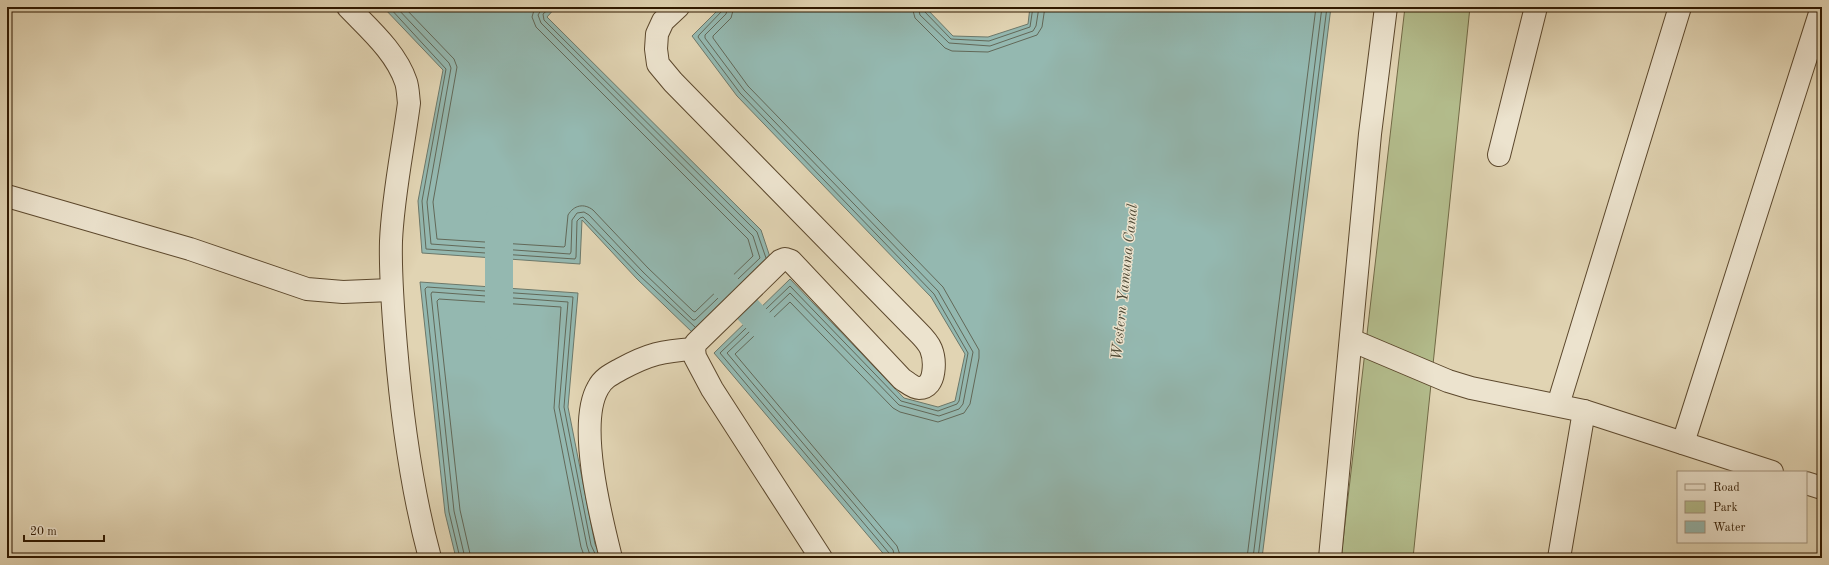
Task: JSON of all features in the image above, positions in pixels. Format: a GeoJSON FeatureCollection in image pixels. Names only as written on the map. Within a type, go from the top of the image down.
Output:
{"type":"FeatureCollection","features":[{"type":"Feature","properties":{"kind":"street"},"geometry":{"type":"LineString","coordinates":[[348,7],[381,42],[400,66],[407,83],[409,103],[391,241],[391,290],[400,397],[407,456],[418,514],[430,558]]}},
{"type":"Feature","properties":{"kind":"street"},"geometry":{"type":"LineString","coordinates":[[1330,558],[1370,134],[1386,7]]}},
{"type":"Feature","properties":{"kind":"street"},"geometry":{"type":"LineString","coordinates":[[1499,156],[1536,7]]}},
{"type":"Feature","properties":{"kind":"street"},"geometry":{"type":"LineString","coordinates":[[1558,405],[1680,7]]}},
{"type":"Feature","properties":{"kind":"street"},"geometry":{"type":"LineString","coordinates":[[1682,443],[1822,7]]}},
{"type":"Feature","properties":{"kind":"street"},"geometry":{"type":"LineString","coordinates":[[611,558],[599,511],[591,459],[590,417],[593,398],[598,386],[608,376],[643,357],[670,350],[695,346],[780,261],[785,259],[791,261],[902,379],[913,386],[920,388],[926,385],[930,380],[934,369],[935,359],[931,346],[673,82],[658,64],[656,49],[657,34],[671,14]]}},
{"type":"Feature","properties":{"kind":"street"},"geometry":{"type":"LineString","coordinates":[[7,196],[190,249],[308,289],[343,292],[391,290]]}},
{"type":"Feature","properties":{"kind":"street"},"geometry":{"type":"LineString","coordinates":[[1351,340],[1441,378],[1471,388],[1492,394],[1584,411],[1769,471]]}},
{"type":"Feature","properties":{"kind":"street"},"geometry":{"type":"LineString","coordinates":[[695,346],[695,357],[712,389],[821,558]]}},
{"type":"Feature","properties":{"kind":"street"},"geometry":{"type":"LineString","coordinates":[[1559,558],[1584,411]]}},
{"type":"Feature","properties":{"kind":"street"},"geometry":{"type":"LineString","coordinates":[[1807,483],[1822,488]]}},
{"type":"Feature","properties":{"kind":"green space"},"geometry":{"type":"Polygon","coordinates":[[[1405,7],[1470,7],[1413,558],[1341,558],[1405,7]]]}},
{"type":"Feature","properties":{"kind":"water"},"geometry":{"type":"Polygon","coordinates":[[[383,7],[556,7],[547,17],[761,230],[771,260],[694,334],[637,279],[582,220],[580,264],[422,253],[418,201],[443,70],[383,7]]]}},
{"type":"Feature","properties":{"kind":"water","name":"Western Yamuna Canal"},"geometry":{"type":"Polygon","coordinates":[[[721,7],[925,7],[953,36],[988,37],[1028,24],[1030,7],[1331,7],[1262,558],[887,558],[714,353],[790,279],[904,398],[938,407],[955,401],[965,354],[931,297],[737,96],[692,36],[721,7]]]}},
{"type":"Feature","properties":{"kind":"water"},"geometry":{"type":"Polygon","coordinates":[[[420,282],[578,293],[568,407],[595,544],[601,558],[456,558],[445,513],[420,282]]]}},
{"type":"Feature","properties":{"kind":"waterway"},"geometry":{"type":"LineString","coordinates":[[499,220],[499,326]]}},
{"type":"Feature","properties":{"kind":"waterway"},"geometry":{"type":"LineString","coordinates":[[721,281],[779,343]]}}]}
